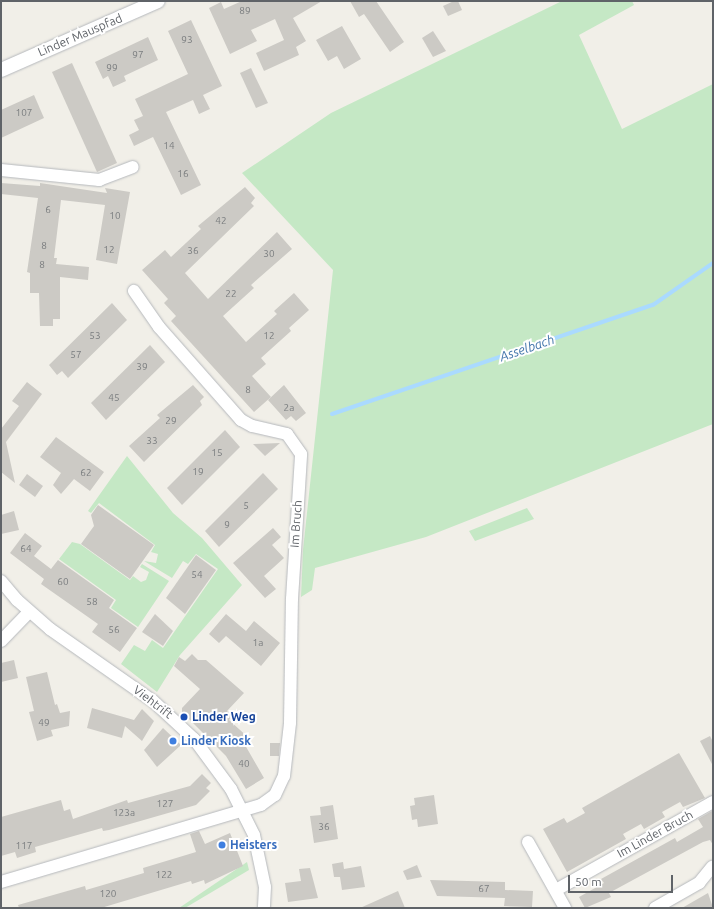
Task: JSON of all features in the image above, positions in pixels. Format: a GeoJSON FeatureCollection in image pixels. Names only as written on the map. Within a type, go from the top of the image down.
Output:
{"type":"FeatureCollection","features":[{"type":"Feature","properties":{"kind":"street","name":"Linder Mauspfad"},"geometry":{"type":"LineString","coordinates":[[1,70],[158,1]]}},
{"type":"Feature","properties":{"kind":"street"},"geometry":{"type":"LineString","coordinates":[[1,170],[98,180],[134,167]]}},
{"type":"Feature","properties":{"kind":"street","name":"Im Bruch"},"geometry":{"type":"LineString","coordinates":[[134,291],[159,327],[241,420],[252,426],[287,434],[301,454],[292,599],[290,723],[284,776],[281,786],[272,798],[242,810]]}},
{"type":"Feature","properties":{"kind":"street","name":"Viehtrift"},"geometry":{"type":"LineString","coordinates":[[1,580],[29,612],[176,720],[218,769],[242,810],[259,853],[265,886],[264,908]]}},
{"type":"Feature","properties":{"kind":"street"},"geometry":{"type":"LineString","coordinates":[[1,641],[29,612]]}},
{"type":"Feature","properties":{"kind":"street","name":"Im Linder Bruch"},"geometry":{"type":"LineString","coordinates":[[556,890],[713,802]]}},
{"type":"Feature","properties":{"kind":"street"},"geometry":{"type":"LineString","coordinates":[[1,882],[242,810]]}},
{"type":"Feature","properties":{"kind":"street"},"geometry":{"type":"LineString","coordinates":[[528,842],[565,908]]}},
{"type":"Feature","properties":{"kind":"street"},"geometry":{"type":"LineString","coordinates":[[656,908],[699,883],[712,868]]}},
{"type":"Feature","properties":{"kind":"green space"},"geometry":{"type":"Polygon","coordinates":[[[562,1],[632,1],[634,5],[579,35],[622,129],[713,84],[713,424],[426,537],[315,568],[312,590],[301,597],[303,550],[333,270],[242,173],[331,113],[562,1]]]}},
{"type":"Feature","properties":{"kind":"green space"},"geometry":{"type":"Polygon","coordinates":[[[127,456],[173,513],[202,538],[242,585],[180,655],[157,692],[121,664],[134,645],[145,651],[152,640],[163,648],[218,569],[196,554],[188,564],[183,561],[172,578],[144,561],[156,563],[158,554],[151,552],[155,545],[99,503],[91,513],[88,511],[127,456]]]}},
{"type":"Feature","properties":{"kind":"green space"},"geometry":{"type":"Polygon","coordinates":[[[527,508],[534,519],[475,541],[469,531],[527,508]]]}},
{"type":"Feature","properties":{"kind":"green space"},"geometry":{"type":"Polygon","coordinates":[[[72,542],[80,544],[130,580],[133,576],[141,582],[146,580],[149,572],[140,567],[142,564],[169,581],[138,627],[111,608],[116,600],[59,559],[72,542]]]}},
{"type":"Feature","properties":{"kind":"green space"},"geometry":{"type":"Polygon","coordinates":[[[247,862],[249,870],[185,908],[179,908],[247,862]]]}},
{"type":"Feature","properties":{"kind":"building"},"geometry":{"type":"Polygon","coordinates":[[[242,1],[322,1],[293,18],[306,41],[296,47],[299,55],[264,71],[256,53],[284,40],[275,19],[251,30],[257,41],[230,54],[209,8],[221,2],[224,9],[242,1]]]}},
{"type":"Feature","properties":{"kind":"building"},"geometry":{"type":"Polygon","coordinates":[[[350,1],[376,1],[404,42],[390,52],[364,14],[359,17],[350,1]]]}},
{"type":"Feature","properties":{"kind":"building"},"geometry":{"type":"Polygon","coordinates":[[[454,1],[458,1],[462,10],[448,16],[443,6],[454,1]]]}},
{"type":"Feature","properties":{"kind":"building"},"geometry":{"type":"Polygon","coordinates":[[[191,20],[222,86],[203,95],[210,109],[199,114],[193,100],[166,112],[201,185],[181,195],[153,137],[134,146],[129,135],[139,130],[134,120],[143,116],[135,99],[188,74],[168,31],[191,20]]]}},
{"type":"Feature","properties":{"kind":"building"},"geometry":{"type":"Polygon","coordinates":[[[342,26],[361,59],[344,69],[337,56],[328,61],[316,40],[342,26]]]}},
{"type":"Feature","properties":{"kind":"building"},"geometry":{"type":"Polygon","coordinates":[[[433,31],[446,51],[433,57],[422,38],[433,31]]]}},
{"type":"Feature","properties":{"kind":"building"},"geometry":{"type":"Polygon","coordinates":[[[148,37],[158,60],[124,76],[126,81],[113,87],[108,76],[103,79],[95,62],[148,37]]]}},
{"type":"Feature","properties":{"kind":"building"},"geometry":{"type":"Polygon","coordinates":[[[72,63],[117,163],[97,172],[52,72],[72,63]]]}},
{"type":"Feature","properties":{"kind":"building"},"geometry":{"type":"Polygon","coordinates":[[[251,68],[268,103],[256,108],[240,73],[251,68]]]}},
{"type":"Feature","properties":{"kind":"building"},"geometry":{"type":"Polygon","coordinates":[[[34,95],[44,118],[1,138],[1,110],[34,95]]]}},
{"type":"Feature","properties":{"kind":"building"},"geometry":{"type":"Polygon","coordinates":[[[1,183],[40,186],[40,183],[107,193],[105,188],[130,192],[117,264],[96,260],[105,205],[61,200],[54,258],[57,258],[56,264],[89,267],[88,280],[60,277],[60,319],[53,319],[53,326],[40,326],[39,293],[30,293],[30,273],[27,272],[38,198],[1,194],[1,183]]]}},
{"type":"Feature","properties":{"kind":"building"},"geometry":{"type":"Polygon","coordinates":[[[245,187],[255,198],[251,203],[254,206],[185,273],[208,299],[277,232],[292,249],[251,285],[254,288],[223,316],[246,342],[277,314],[274,311],[294,293],[309,310],[289,328],[291,331],[261,358],[266,364],[252,376],[271,397],[254,412],[171,321],[176,316],[164,303],[168,299],[142,270],[165,250],[171,257],[201,229],[198,226],[245,187]]]}},
{"type":"Feature","properties":{"kind":"building"},"geometry":{"type":"Polygon","coordinates":[[[112,303],[127,320],[68,378],[62,371],[57,375],[49,365],[112,303]]]}},
{"type":"Feature","properties":{"kind":"building"},"geometry":{"type":"Polygon","coordinates":[[[150,345],[165,362],[106,420],[91,403],[150,345]]]}},
{"type":"Feature","properties":{"kind":"building"},"geometry":{"type":"Polygon","coordinates":[[[27,382],[42,394],[6,442],[15,483],[1,472],[1,429],[19,406],[12,401],[27,382]]]}},
{"type":"Feature","properties":{"kind":"building"},"geometry":{"type":"Polygon","coordinates":[[[193,385],[204,397],[200,401],[202,405],[144,462],[129,446],[160,418],[157,415],[193,385]]]}},
{"type":"Feature","properties":{"kind":"building"},"geometry":{"type":"Polygon","coordinates":[[[284,385],[306,413],[296,421],[291,416],[286,420],[268,400],[284,385]]]}},
{"type":"Feature","properties":{"kind":"building"},"geometry":{"type":"Polygon","coordinates":[[[225,430],[240,447],[182,505],[167,488],[225,430]]]}},
{"type":"Feature","properties":{"kind":"building"},"geometry":{"type":"Polygon","coordinates":[[[56,437],[104,472],[90,491],[74,479],[61,494],[53,485],[61,473],[40,457],[56,437]]]}},
{"type":"Feature","properties":{"kind":"building"},"geometry":{"type":"Polygon","coordinates":[[[280,443],[265,456],[253,444],[280,443]]]}},
{"type":"Feature","properties":{"kind":"building"},"geometry":{"type":"Polygon","coordinates":[[[263,473],[278,489],[219,547],[205,531],[263,473]]]}},
{"type":"Feature","properties":{"kind":"building"},"geometry":{"type":"Polygon","coordinates":[[[27,474],[43,486],[35,497],[19,485],[27,474]]]}},
{"type":"Feature","properties":{"kind":"building"},"geometry":{"type":"Polygon","coordinates":[[[98,505],[154,545],[130,579],[81,544],[94,526],[91,515],[98,505]]]}},
{"type":"Feature","properties":{"kind":"building"},"geometry":{"type":"Polygon","coordinates":[[[14,511],[19,530],[1,534],[1,515],[14,511]]]}},
{"type":"Feature","properties":{"kind":"building"},"geometry":{"type":"Polygon","coordinates":[[[273,528],[281,537],[272,545],[284,558],[264,576],[276,589],[265,598],[233,563],[273,528]]]}},
{"type":"Feature","properties":{"kind":"building"},"geometry":{"type":"Polygon","coordinates":[[[25,533],[42,546],[34,556],[51,569],[58,560],[114,600],[109,608],[137,628],[120,652],[92,632],[98,624],[41,584],[44,579],[10,553],[25,533]]]}},
{"type":"Feature","properties":{"kind":"building"},"geometry":{"type":"Polygon","coordinates":[[[196,555],[216,570],[185,614],[166,598],[196,555]]]}},
{"type":"Feature","properties":{"kind":"building"},"geometry":{"type":"Polygon","coordinates":[[[155,614],[173,631],[163,646],[142,632],[155,614]]]}},
{"type":"Feature","properties":{"kind":"building"},"geometry":{"type":"Polygon","coordinates":[[[226,614],[246,631],[254,621],[280,643],[261,666],[226,636],[219,643],[209,634],[226,614]]]}},
{"type":"Feature","properties":{"kind":"building"},"geometry":{"type":"Polygon","coordinates":[[[192,654],[198,660],[206,660],[244,693],[227,711],[232,716],[229,720],[250,739],[245,745],[264,778],[246,789],[226,756],[182,712],[182,708],[200,689],[174,666],[179,657],[185,661],[192,654]]]}},
{"type":"Feature","properties":{"kind":"building"},"geometry":{"type":"Polygon","coordinates":[[[14,660],[18,678],[1,682],[1,663],[14,660]]]}},
{"type":"Feature","properties":{"kind":"building"},"geometry":{"type":"Polygon","coordinates":[[[47,672],[55,705],[57,704],[60,713],[70,711],[69,726],[51,730],[53,736],[37,741],[29,712],[34,711],[26,677],[47,672]]]}},
{"type":"Feature","properties":{"kind":"building"},"geometry":{"type":"Polygon","coordinates":[[[92,708],[134,720],[142,709],[154,721],[142,741],[125,726],[122,738],[87,728],[92,708]]]}},
{"type":"Feature","properties":{"kind":"building"},"geometry":{"type":"Polygon","coordinates":[[[163,728],[181,745],[157,767],[144,750],[163,728]]]}},
{"type":"Feature","properties":{"kind":"building"},"geometry":{"type":"Polygon","coordinates":[[[710,736],[713,742],[713,766],[700,741],[710,736]]]}},
{"type":"Feature","properties":{"kind":"building"},"geometry":{"type":"Polygon","coordinates":[[[270,743],[280,743],[279,756],[270,756],[270,743]]]}},
{"type":"Feature","properties":{"kind":"building"},"geometry":{"type":"Polygon","coordinates":[[[679,753],[705,798],[683,807],[680,802],[662,812],[665,817],[644,829],[641,824],[623,834],[626,839],[567,872],[543,829],[564,818],[567,823],[585,813],[582,808],[679,753]]]}},
{"type":"Feature","properties":{"kind":"building"},"geometry":{"type":"Polygon","coordinates":[[[202,774],[211,783],[206,788],[210,791],[196,805],[109,830],[103,831],[102,828],[35,847],[36,852],[17,858],[15,852],[1,856],[1,817],[61,800],[64,811],[70,809],[73,819],[127,800],[128,803],[190,786],[202,774]]]}},
{"type":"Feature","properties":{"kind":"building"},"geometry":{"type":"Polygon","coordinates":[[[434,795],[438,824],[418,827],[417,819],[412,820],[410,806],[415,805],[414,798],[434,795]]]}},
{"type":"Feature","properties":{"kind":"building"},"geometry":{"type":"Polygon","coordinates":[[[333,805],[338,839],[314,843],[310,816],[321,815],[320,807],[333,805]]]}},
{"type":"Feature","properties":{"kind":"building"},"geometry":{"type":"Polygon","coordinates":[[[712,811],[713,845],[710,840],[703,842],[609,893],[611,897],[585,908],[579,897],[604,883],[601,879],[675,838],[677,842],[703,827],[698,819],[712,811]]]}},
{"type":"Feature","properties":{"kind":"building"},"geometry":{"type":"Polygon","coordinates":[[[199,831],[205,844],[230,833],[243,866],[205,884],[204,880],[192,884],[191,881],[101,908],[19,908],[18,905],[85,886],[86,890],[144,873],[143,868],[196,852],[190,834],[199,831]]]}},
{"type":"Feature","properties":{"kind":"building"},"geometry":{"type":"Polygon","coordinates":[[[343,862],[344,869],[361,866],[365,887],[342,890],[340,877],[334,877],[332,864],[343,862]]]}},
{"type":"Feature","properties":{"kind":"building"},"geometry":{"type":"Polygon","coordinates":[[[417,865],[422,877],[407,880],[403,871],[417,865]]]}},
{"type":"Feature","properties":{"kind":"building"},"geometry":{"type":"Polygon","coordinates":[[[310,868],[318,898],[288,902],[285,883],[301,881],[299,869],[310,868]]]}},
{"type":"Feature","properties":{"kind":"building"},"geometry":{"type":"Polygon","coordinates":[[[430,880],[505,882],[505,890],[533,891],[532,907],[504,906],[505,898],[437,896],[430,880]]]}},
{"type":"Feature","properties":{"kind":"building"},"geometry":{"type":"Polygon","coordinates":[[[398,891],[405,908],[360,908],[398,891]]]}},
{"type":"Feature","properties":{"kind":"building"},"geometry":{"type":"Polygon","coordinates":[[[708,893],[713,908],[682,908],[708,893]]]}},
{"type":"Feature","properties":{"kind":"waterway","name":"Asselbach"},"geometry":{"type":"LineString","coordinates":[[332,414],[653,305],[713,263]]}},
{"type":"Feature","properties":{"kind":"place","name":"Linder Weg"},"geometry":{"type":"Point","coordinates":[184,717]}},
{"type":"Feature","properties":{"kind":"place","name":"Linder Kiosk"},"geometry":{"type":"Point","coordinates":[173,741]}},
{"type":"Feature","properties":{"kind":"place","name":"Heisters"},"geometry":{"type":"Point","coordinates":[222,845]}}]}
